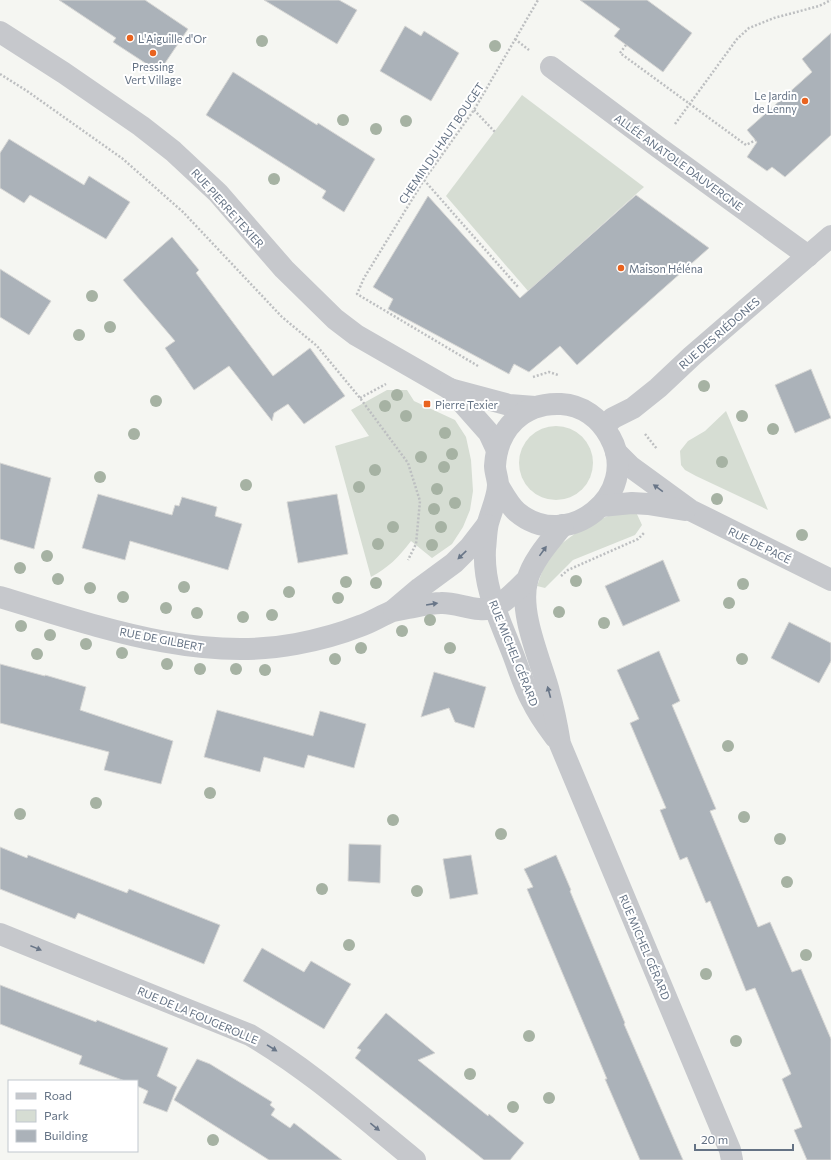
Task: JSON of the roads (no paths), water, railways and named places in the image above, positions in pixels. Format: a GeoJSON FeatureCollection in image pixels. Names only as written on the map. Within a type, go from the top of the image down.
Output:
{"type":"FeatureCollection","features":[{"type":"Feature","properties":{"kind":"street","name":"RUE PIERRE TEXIER"},"geometry":{"type":"LineString","coordinates":[[0,32],[136,122],[173,150],[218,193],[284,269],[335,319],[356,335],[450,389],[508,405],[534,408]]}},
{"type":"Feature","properties":{"kind":"street","name":"ALLÉE ANATOLE DAUVERGNE"},"geometry":{"type":"LineString","coordinates":[[551,67],[808,256]]}},
{"type":"Feature","properties":{"kind":"street","name":"RUE DES RIÉDONES"},"geometry":{"type":"LineString","coordinates":[[604,426],[613,418],[633,408],[658,388],[692,356],[831,236]]}},
{"type":"Feature","properties":{"kind":"street","name":"RUE PIERRE TEXIER"},"geometry":{"type":"LineString","coordinates":[[450,389],[489,434],[497,450]]}},
{"type":"Feature","properties":{"kind":"street"},"geometry":{"type":"LineString","coordinates":[[549,404],[565,404],[579,408],[604,426],[611,438],[616,452],[617,467],[615,481],[610,494],[601,506],[590,516],[577,522],[563,525],[547,525],[531,521],[526,518],[517,512],[506,500],[498,485],[495,468],[497,450],[502,436],[511,424],[522,414],[534,408],[549,404]]}},
{"type":"Feature","properties":{"kind":"street"},"geometry":{"type":"LineString","coordinates":[[616,452],[631,467],[690,510]]}},
{"type":"Feature","properties":{"kind":"street","name":"RUE MICHEL GÉRARD"},"geometry":{"type":"LineString","coordinates":[[498,485],[487,525],[485,573],[494,608],[532,701],[544,722],[560,744]]}},
{"type":"Feature","properties":{"kind":"street"},"geometry":{"type":"LineString","coordinates":[[601,506],[643,503],[690,510]]}},
{"type":"Feature","properties":{"kind":"street","name":"RUE DE PACÉ"},"geometry":{"type":"LineString","coordinates":[[690,510],[831,580]]}},
{"type":"Feature","properties":{"kind":"street","name":"RUE DE GILBERT"},"geometry":{"type":"LineString","coordinates":[[394,611],[420,588],[454,563],[470,547],[487,525]]}},
{"type":"Feature","properties":{"kind":"street","name":"RUE MICHEL GÉRARD"},"geometry":{"type":"LineString","coordinates":[[563,525],[538,558],[527,580],[524,595],[526,611],[555,717],[560,744],[734,1157]]}},
{"type":"Feature","properties":{"kind":"street"},"geometry":{"type":"LineString","coordinates":[[494,608],[527,580]]}},
{"type":"Feature","properties":{"kind":"street","name":"RUE DE GILBERT"},"geometry":{"type":"LineString","coordinates":[[0,597],[147,638],[186,646],[226,650],[295,644],[326,637],[360,626],[394,611],[441,602],[454,603],[467,607],[494,608]]}},
{"type":"Feature","properties":{"kind":"street","name":"RUE DE LA FOUGEROLLE"},"geometry":{"type":"LineString","coordinates":[[0,934],[250,1035],[297,1065],[416,1160]]}},
{"type":"Feature","properties":{"kind":"place","name":"L'Aiguille d'Or"},"geometry":{"type":"Point","coordinates":[130,38]}},
{"type":"Feature","properties":{"kind":"place","name":"Pressing Vert Village"},"geometry":{"type":"Point","coordinates":[153,53]}},
{"type":"Feature","properties":{"kind":"place","name":"Le Jardin de Lenny"},"geometry":{"type":"Point","coordinates":[805,101]}},
{"type":"Feature","properties":{"kind":"place","name":"Maison Héléna"},"geometry":{"type":"Point","coordinates":[621,268]}},
{"type":"Feature","properties":{"kind":"place","name":"Pierre Texier"},"geometry":{"type":"Point","coordinates":[427,404]}}]}
